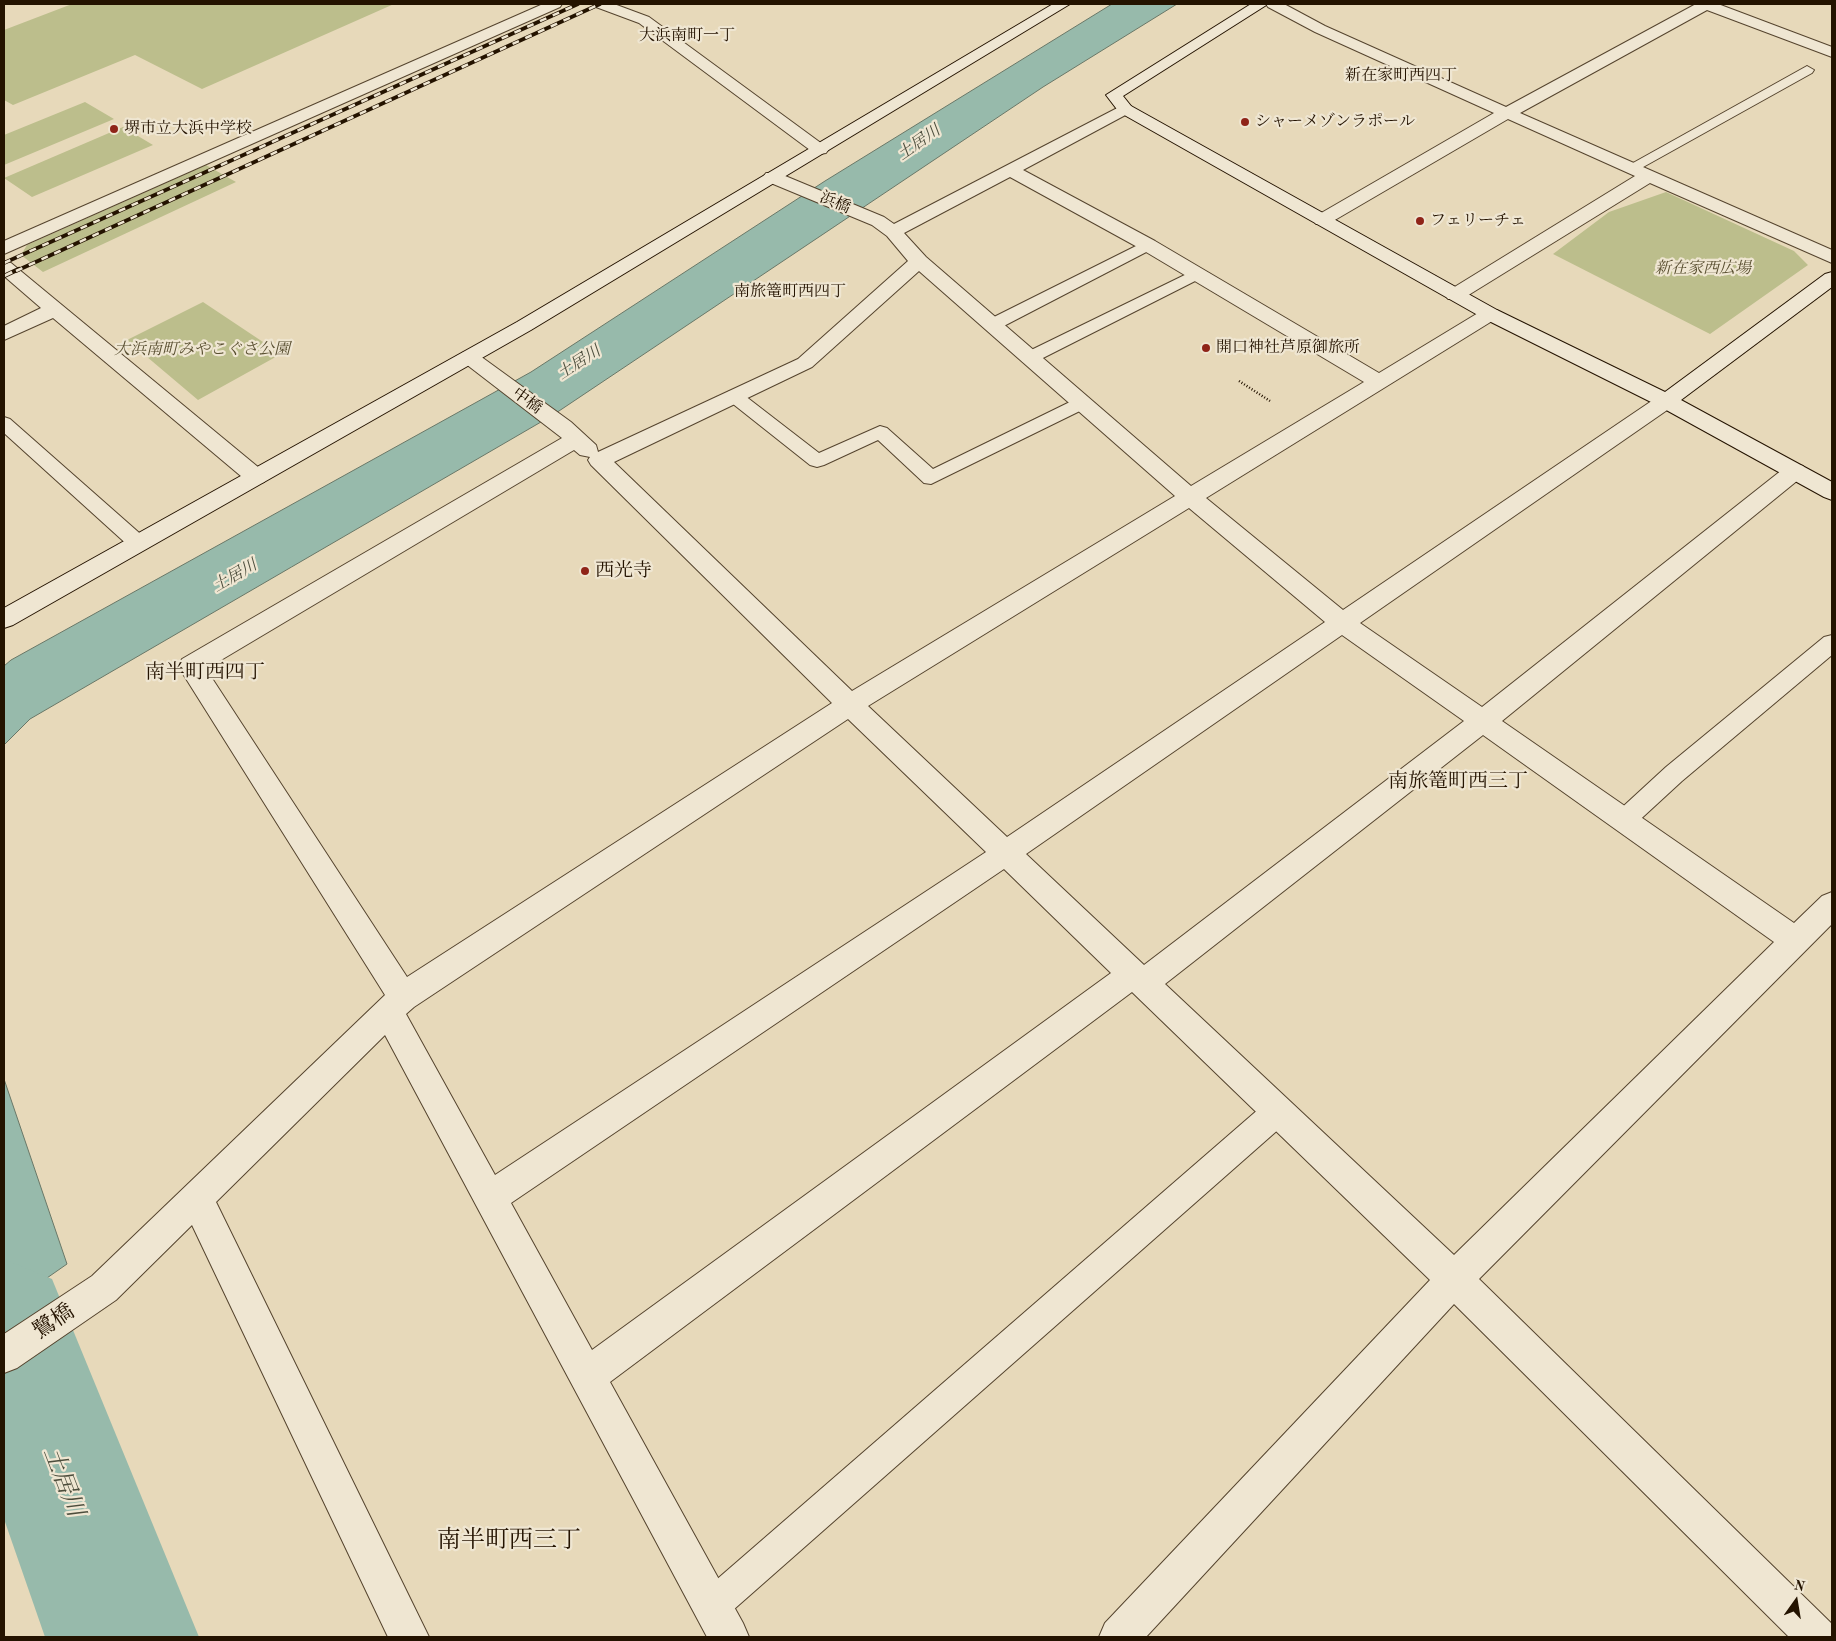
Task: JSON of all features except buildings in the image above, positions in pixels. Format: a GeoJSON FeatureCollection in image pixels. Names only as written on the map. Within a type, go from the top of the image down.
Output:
{"type":"FeatureCollection","features":[{"type":"Feature","properties":{"kind":"street"},"geometry":{"type":"LineString","coordinates":[[4,248],[555,4]]}},
{"type":"Feature","properties":{"kind":"street"},"geometry":{"type":"LineString","coordinates":[[601,4],[644,20],[820,149]]}},
{"type":"Feature","properties":{"kind":"street"},"geometry":{"type":"LineString","coordinates":[[7,612],[138,543],[469,357],[1062,4]]}},
{"type":"Feature","properties":{"kind":"street"},"geometry":{"type":"LineString","coordinates":[[1261,4],[1114,95],[1125,109],[1490,314],[1666,401],[1832,492]]}},
{"type":"Feature","properties":{"kind":"street"},"geometry":{"type":"LineString","coordinates":[[1273,4],[1320,29],[1832,257]]}},
{"type":"Feature","properties":{"kind":"street"},"geometry":{"type":"LineString","coordinates":[[1322,220],[1507,113],[1706,4],[1832,52]]}},
{"type":"Feature","properties":{"kind":"street"},"geometry":{"type":"LineString","coordinates":[[1125,109],[1010,170],[886,227],[919,261],[1082,404],[1191,498],[1343,623],[1796,941]]}},
{"type":"Feature","properties":{"kind":"street"},"geometry":{"type":"LineString","coordinates":[[1010,170],[1148,244],[1379,382]]}},
{"type":"Feature","properties":{"kind":"street"},"geometry":{"type":"LineString","coordinates":[[1456,295],[1648,176]]}},
{"type":"Feature","properties":{"kind":"street","name":"浜橋"},"geometry":{"type":"LineString","coordinates":[[772,177],[886,227]]}},
{"type":"Feature","properties":{"kind":"street"},"geometry":{"type":"LineString","coordinates":[[600,460],[805,363],[919,261]]}},
{"type":"Feature","properties":{"kind":"street"},"geometry":{"type":"LineString","coordinates":[[4,267],[53,310],[256,477]]}},
{"type":"Feature","properties":{"kind":"street"},"geometry":{"type":"LineString","coordinates":[[489,1198],[1006,853],[1343,623],[1666,401],[1832,278]]}},
{"type":"Feature","properties":{"kind":"street"},"geometry":{"type":"LineString","coordinates":[[4,334],[53,310]]}},
{"type":"Feature","properties":{"kind":"street","name":"鷺橋"},"geometry":{"type":"LineString","coordinates":[[4,1355],[104,1288],[198,1199],[396,1004],[850,705],[1490,314]]}},
{"type":"Feature","properties":{"kind":"street","name":"中橋"},"geometry":{"type":"LineString","coordinates":[[469,357],[570,433],[600,460],[850,705],[1454,1279],[1817,1637]]}},
{"type":"Feature","properties":{"kind":"street"},"geometry":{"type":"LineString","coordinates":[[570,433],[191,666],[396,1004],[489,1198],[729,1637]]}},
{"type":"Feature","properties":{"kind":"street"},"geometry":{"type":"LineString","coordinates":[[587,1376],[1138,978],[1483,721],[1795,471]]}},
{"type":"Feature","properties":{"kind":"street"},"geometry":{"type":"LineString","coordinates":[[1119,1637],[1454,1279],[1832,905]]}},
{"type":"Feature","properties":{"kind":"street"},"geometry":{"type":"LineString","coordinates":[[198,1199],[409,1637]]}},
{"type":"Feature","properties":{"kind":"lane"},"geometry":{"type":"LineString","coordinates":[[1631,168],[1807,70]]}},
{"type":"Feature","properties":{"kind":"lane"},"geometry":{"type":"LineString","coordinates":[[992,325],[1148,244]]}},
{"type":"Feature","properties":{"kind":"lane"},"geometry":{"type":"LineString","coordinates":[[1030,358],[1197,274]]}},
{"type":"Feature","properties":{"kind":"lane"},"geometry":{"type":"LineString","coordinates":[[734,396],[817,460],[880,432],[930,478],[1082,404]]}},
{"type":"Feature","properties":{"kind":"lane"},"geometry":{"type":"LineString","coordinates":[[4,423],[138,543]]}},
{"type":"Feature","properties":{"kind":"lane"},"geometry":{"type":"LineString","coordinates":[[1624,820],[1674,774],[1832,644]]}},
{"type":"Feature","properties":{"kind":"lane"},"geometry":{"type":"LineString","coordinates":[[712,1606],[1278,1111]]}},
{"type":"Feature","properties":{"kind":"green space"},"geometry":{"type":"Polygon","coordinates":[[[72,4],[394,4],[202,89],[135,55],[13,105],[4,100],[4,30],[72,4]]]}},
{"type":"Feature","properties":{"kind":"green space"},"geometry":{"type":"Polygon","coordinates":[[[85,102],[114,119],[4,165],[4,135],[85,102]]]}},
{"type":"Feature","properties":{"kind":"green space"},"geometry":{"type":"Polygon","coordinates":[[[123,127],[153,145],[32,197],[4,178],[123,127]]]}},
{"type":"Feature","properties":{"kind":"green space"},"geometry":{"type":"Polygon","coordinates":[[[206,165],[236,182],[43,272],[21,255],[27,245],[206,165]]]}},
{"type":"Feature","properties":{"kind":"green space","name":"新在家西広場"},"geometry":{"type":"Polygon","coordinates":[[[1666,192],[1794,251],[1808,265],[1710,334],[1553,254],[1609,212],[1666,192]]]}},
{"type":"Feature","properties":{"kind":"green space","name":"大浜南町みやこぐさ公園"},"geometry":{"type":"Polygon","coordinates":[[[203,302],[281,354],[198,400],[127,340],[203,302]]]}},
{"type":"Feature","properties":{"kind":"water"},"geometry":{"type":"Polygon","coordinates":[[[1112,4],[1177,4],[1043,87],[553,415],[30,719],[4,745],[4,666],[11,660],[531,372],[825,181],[1112,4]]]}},
{"type":"Feature","properties":{"kind":"water"},"geometry":{"type":"Polygon","coordinates":[[[4,1079],[67,1264],[4,1308],[4,1079]]]}},
{"type":"Feature","properties":{"kind":"waterway","name":"土居川"},"geometry":{"type":"LineString","coordinates":[[4,1327],[122,1637]]}},
{"type":"Feature","properties":{"kind":"railway"},"geometry":{"type":"LineString","coordinates":[[4,263],[578,4]]}},
{"type":"Feature","properties":{"kind":"railway"},"geometry":{"type":"LineString","coordinates":[[16,271],[600,4]]}},
{"type":"Feature","properties":{"kind":"railway"},"geometry":{"type":"LineString","coordinates":[[4,276],[19,269]]}},
{"type":"Feature","properties":{"kind":"place","name":"シャーメゾンラポール"},"geometry":{"type":"Point","coordinates":[1245,122]}},
{"type":"Feature","properties":{"kind":"place","name":"堺市立大浜中学校"},"geometry":{"type":"Point","coordinates":[114,129]}},
{"type":"Feature","properties":{"kind":"place","name":"フェリーチェ"},"geometry":{"type":"Point","coordinates":[1420,221]}},
{"type":"Feature","properties":{"kind":"place","name":"開口神社芦原御旅所"},"geometry":{"type":"Point","coordinates":[1206,348]}},
{"type":"Feature","properties":{"kind":"place","name":"西光寺"},"geometry":{"type":"Point","coordinates":[585,571]}},
{"type":"Feature","properties":{"kind":"district","name":"大浜南町一丁"},"geometry":{"type":"Point","coordinates":[687,36]}},
{"type":"Feature","properties":{"kind":"district","name":"新在家町西四丁"},"geometry":{"type":"Point","coordinates":[1401,76]}},
{"type":"Feature","properties":{"kind":"district","name":"南旅篭町西四丁"},"geometry":{"type":"Point","coordinates":[790,292]}},
{"type":"Feature","properties":{"kind":"district","name":"南半町西四丁"},"geometry":{"type":"Point","coordinates":[205,673]}},
{"type":"Feature","properties":{"kind":"district","name":"南旅篭町西三丁"},"geometry":{"type":"Point","coordinates":[1458,782]}},
{"type":"Feature","properties":{"kind":"district","name":"南半町西三丁"},"geometry":{"type":"Point","coordinates":[509,1541]}}]}
